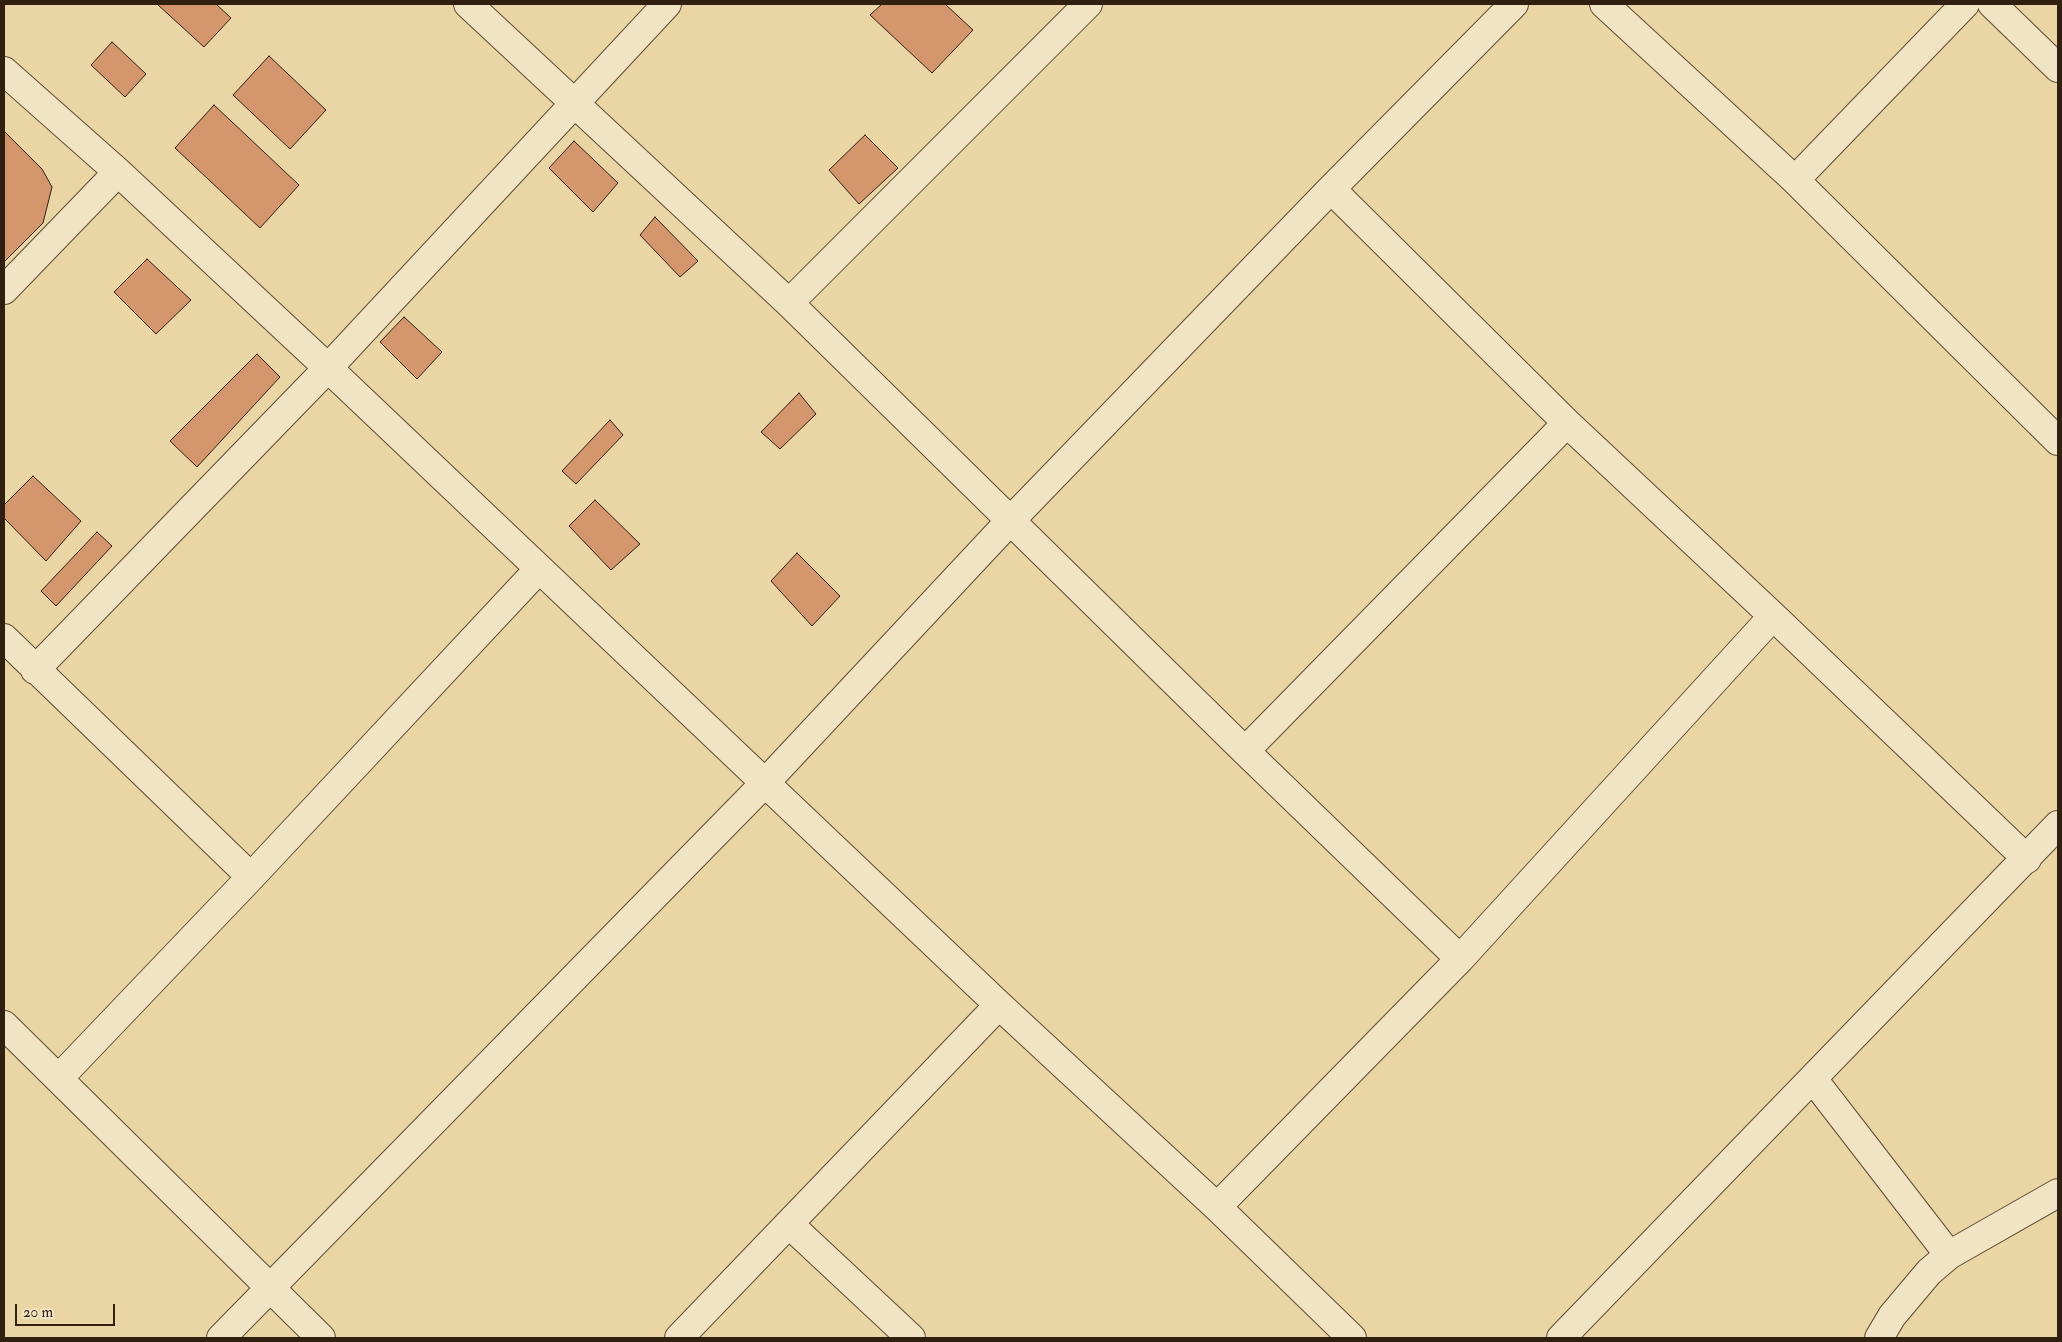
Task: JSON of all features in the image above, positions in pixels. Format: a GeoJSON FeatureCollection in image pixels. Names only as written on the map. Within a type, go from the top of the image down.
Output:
{"type":"FeatureCollection","features":[{"type":"Feature","properties":{"kind":"street"},"geometry":{"type":"LineString","coordinates":[[468,4],[789,302],[1245,751],[1460,959]]}},
{"type":"Feature","properties":{"kind":"street"},"geometry":{"type":"LineString","coordinates":[[36,670],[328,368],[667,4]]}},
{"type":"Feature","properties":{"kind":"street"},"geometry":{"type":"LineString","coordinates":[[789,302],[1088,4]]}},
{"type":"Feature","properties":{"kind":"street"},"geometry":{"type":"LineString","coordinates":[[221,1338],[764,784],[1010,520],[1331,189],[1514,4]]}},
{"type":"Feature","properties":{"kind":"street"},"geometry":{"type":"LineString","coordinates":[[1604,4],[1795,180],[2058,441]]}},
{"type":"Feature","properties":{"kind":"street"},"geometry":{"type":"LineString","coordinates":[[1795,180],[1965,4]]}},
{"type":"Feature","properties":{"kind":"street"},"geometry":{"type":"LineString","coordinates":[[1992,4],[2058,68]]}},
{"type":"Feature","properties":{"kind":"street"},"geometry":{"type":"LineString","coordinates":[[4,71],[118,172],[328,368],[764,784],[999,1005],[1217,1206],[1352,1338]]}},
{"type":"Feature","properties":{"kind":"street"},"geometry":{"type":"LineString","coordinates":[[4,290],[118,172]]}},
{"type":"Feature","properties":{"kind":"street"},"geometry":{"type":"LineString","coordinates":[[1331,189],[1567,423],[1773,616],[2027,859]]}},
{"type":"Feature","properties":{"kind":"street"},"geometry":{"type":"LineString","coordinates":[[1245,751],[1567,423]]}},
{"type":"Feature","properties":{"kind":"street"},"geometry":{"type":"LineString","coordinates":[[59,1078],[251,878],[538,570]]}},
{"type":"Feature","properties":{"kind":"street"},"geometry":{"type":"LineString","coordinates":[[1217,1206],[1460,959],[1773,616]]}},
{"type":"Feature","properties":{"kind":"street"},"geometry":{"type":"LineString","coordinates":[[4,638],[251,878]]}},
{"type":"Feature","properties":{"kind":"street"},"geometry":{"type":"LineString","coordinates":[[1573,1334],[1813,1079],[2058,826]]}},
{"type":"Feature","properties":{"kind":"street"},"geometry":{"type":"LineString","coordinates":[[679,1338],[999,1005]]}},
{"type":"Feature","properties":{"kind":"street"},"geometry":{"type":"LineString","coordinates":[[4,1025],[321,1338]]}},
{"type":"Feature","properties":{"kind":"street"},"geometry":{"type":"LineString","coordinates":[[1813,1079],[1949,1255]]}},
{"type":"Feature","properties":{"kind":"street"},"geometry":{"type":"LineString","coordinates":[[1879,1338],[1892,1316],[1904,1301],[1929,1272],[1949,1255],[2058,1193]]}},
{"type":"Feature","properties":{"kind":"street"},"geometry":{"type":"LineString","coordinates":[[789,1224],[911,1338]]}},
{"type":"Feature","properties":{"kind":"building"},"geometry":{"type":"Polygon","coordinates":[[[157,4],[216,4],[231,18],[204,47],[157,4]]]}},
{"type":"Feature","properties":{"kind":"building"},"geometry":{"type":"Polygon","coordinates":[[[882,4],[945,4],[973,30],[932,73],[870,15],[882,4]]]}},
{"type":"Feature","properties":{"kind":"building"},"geometry":{"type":"Polygon","coordinates":[[[112,42],[146,74],[125,97],[91,65],[112,42]]]}},
{"type":"Feature","properties":{"kind":"building"},"geometry":{"type":"Polygon","coordinates":[[[269,56],[326,110],[290,149],[233,95],[269,56]]]}},
{"type":"Feature","properties":{"kind":"building"},"geometry":{"type":"Polygon","coordinates":[[[214,105],[299,185],[260,228],[175,148],[214,105]]]}},
{"type":"Feature","properties":{"kind":"building"},"geometry":{"type":"Polygon","coordinates":[[[4,131],[42,169],[52,187],[43,223],[4,262],[4,131]]]}},
{"type":"Feature","properties":{"kind":"building"},"geometry":{"type":"Polygon","coordinates":[[[865,135],[898,168],[859,204],[829,170],[865,135]]]}},
{"type":"Feature","properties":{"kind":"building"},"geometry":{"type":"Polygon","coordinates":[[[574,141],[618,183],[593,212],[549,168],[574,141]]]}},
{"type":"Feature","properties":{"kind":"building"},"geometry":{"type":"Polygon","coordinates":[[[655,217],[698,261],[680,277],[640,235],[655,217]]]}},
{"type":"Feature","properties":{"kind":"building"},"geometry":{"type":"Polygon","coordinates":[[[147,259],[191,300],[156,334],[114,292],[147,259]]]}},
{"type":"Feature","properties":{"kind":"building"},"geometry":{"type":"Polygon","coordinates":[[[404,317],[442,352],[417,379],[380,342],[404,317]]]}},
{"type":"Feature","properties":{"kind":"building"},"geometry":{"type":"Polygon","coordinates":[[[257,354],[280,377],[197,467],[170,441],[257,354]]]}},
{"type":"Feature","properties":{"kind":"building"},"geometry":{"type":"Polygon","coordinates":[[[799,393],[816,414],[780,449],[761,432],[799,393]]]}},
{"type":"Feature","properties":{"kind":"building"},"geometry":{"type":"Polygon","coordinates":[[[610,420],[623,435],[576,484],[562,471],[610,420]]]}},
{"type":"Feature","properties":{"kind":"building"},"geometry":{"type":"Polygon","coordinates":[[[33,476],[81,521],[46,561],[4,518],[4,505],[33,476]]]}},
{"type":"Feature","properties":{"kind":"building"},"geometry":{"type":"Polygon","coordinates":[[[595,500],[640,544],[611,570],[569,526],[595,500]]]}},
{"type":"Feature","properties":{"kind":"building"},"geometry":{"type":"Polygon","coordinates":[[[97,532],[112,546],[56,606],[41,591],[97,532]]]}},
{"type":"Feature","properties":{"kind":"building"},"geometry":{"type":"Polygon","coordinates":[[[797,553],[840,596],[812,626],[771,581],[797,553]]]}}]}
